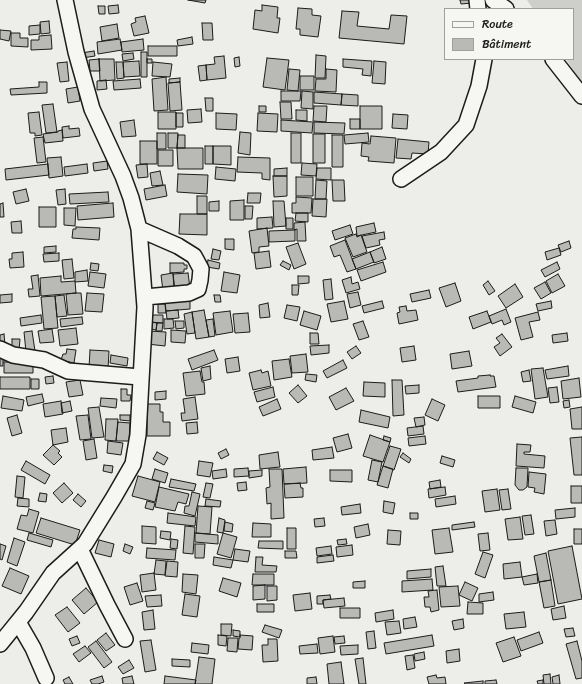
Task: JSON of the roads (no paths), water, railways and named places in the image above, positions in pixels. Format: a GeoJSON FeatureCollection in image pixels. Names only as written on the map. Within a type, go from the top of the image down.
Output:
{"type":"FeatureCollection","features":[{"type":"Feature","properties":{"kind":"street"},"geometry":{"type":"LineString","coordinates":[[0,644],[18,622],[53,573],[85,544],[132,464],[138,435],[145,307],[139,229],[126,183],[92,109],[76,52],[65,0]]}},
{"type":"Feature","properties":{"kind":"street"},"geometry":{"type":"LineString","coordinates":[[493,0],[505,8]]}},
{"type":"Feature","properties":{"kind":"street"},"geometry":{"type":"LineString","coordinates":[[401,179],[441,152],[466,125],[479,86],[484,60]]}},
{"type":"Feature","properties":{"kind":"street"},"geometry":{"type":"LineString","coordinates":[[554,60],[582,96]]}},
{"type":"Feature","properties":{"kind":"street"},"geometry":{"type":"LineString","coordinates":[[139,229],[178,246],[194,256],[201,269],[198,289],[189,293],[145,297]]}},
{"type":"Feature","properties":{"kind":"street"},"geometry":{"type":"LineString","coordinates":[[0,349],[13,355],[44,360],[68,371],[140,378]]}},
{"type":"Feature","properties":{"kind":"street"},"geometry":{"type":"LineString","coordinates":[[80,549],[107,606],[125,639]]}},
{"type":"Feature","properties":{"kind":"street"},"geometry":{"type":"LineString","coordinates":[[18,622],[33,648],[46,678]]}}]}
